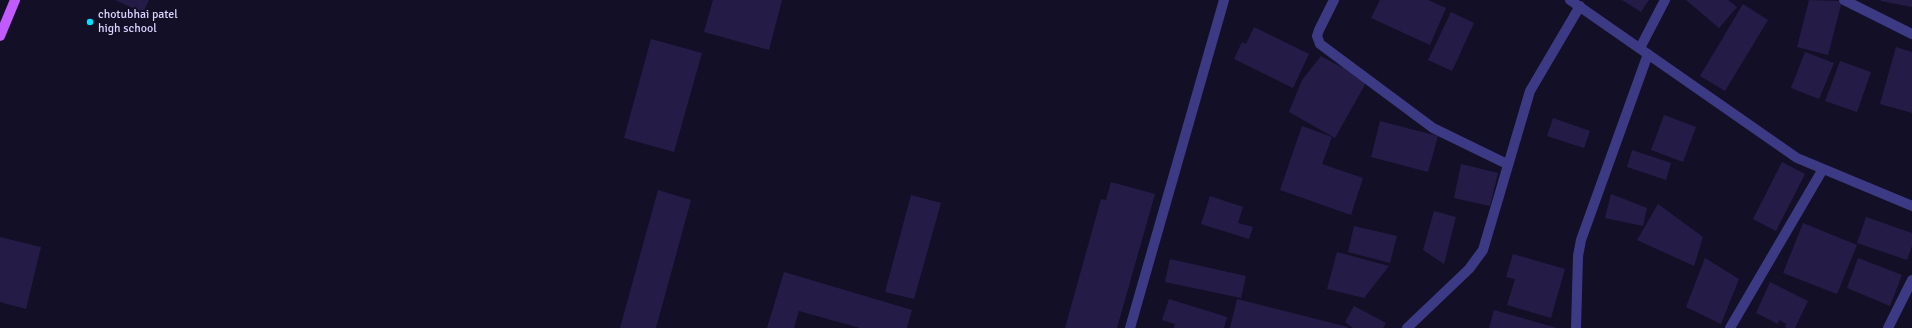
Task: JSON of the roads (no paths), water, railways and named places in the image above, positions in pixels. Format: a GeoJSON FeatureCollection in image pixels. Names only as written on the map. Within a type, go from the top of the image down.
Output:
{"type":"FeatureCollection","features":[{"type":"Feature","properties":{"kind":"main road"},"geometry":{"type":"LineString","coordinates":[[0,36],[15,0]]}},
{"type":"Feature","properties":{"kind":"street"},"geometry":{"type":"LineString","coordinates":[[1130,328],[1224,0]]}},
{"type":"Feature","properties":{"kind":"street"},"geometry":{"type":"LineString","coordinates":[[1334,0],[1317,36],[1320,44],[1433,128],[1507,164]]}},
{"type":"Feature","properties":{"kind":"street"},"geometry":{"type":"LineString","coordinates":[[1570,0],[1796,158],[1912,206]]}},
{"type":"Feature","properties":{"kind":"street"},"geometry":{"type":"LineString","coordinates":[[1576,328],[1578,256],[1581,240],[1644,51],[1665,0]]}},
{"type":"Feature","properties":{"kind":"street"},"geometry":{"type":"LineString","coordinates":[[1844,0],[1912,34]]}},
{"type":"Feature","properties":{"kind":"street"},"geometry":{"type":"LineString","coordinates":[[1408,328],[1477,259],[1482,250],[1531,87],[1580,6]]}},
{"type":"Feature","properties":{"kind":"street"},"geometry":{"type":"LineString","coordinates":[[1730,328],[1823,169]]}},
{"type":"Feature","properties":{"kind":"street"},"geometry":{"type":"LineString","coordinates":[[1888,328],[1912,280]]}},
{"type":"Feature","properties":{"kind":"place","name":"chotubhai patel high school"},"geometry":{"type":"Point","coordinates":[90,22]}}]}
